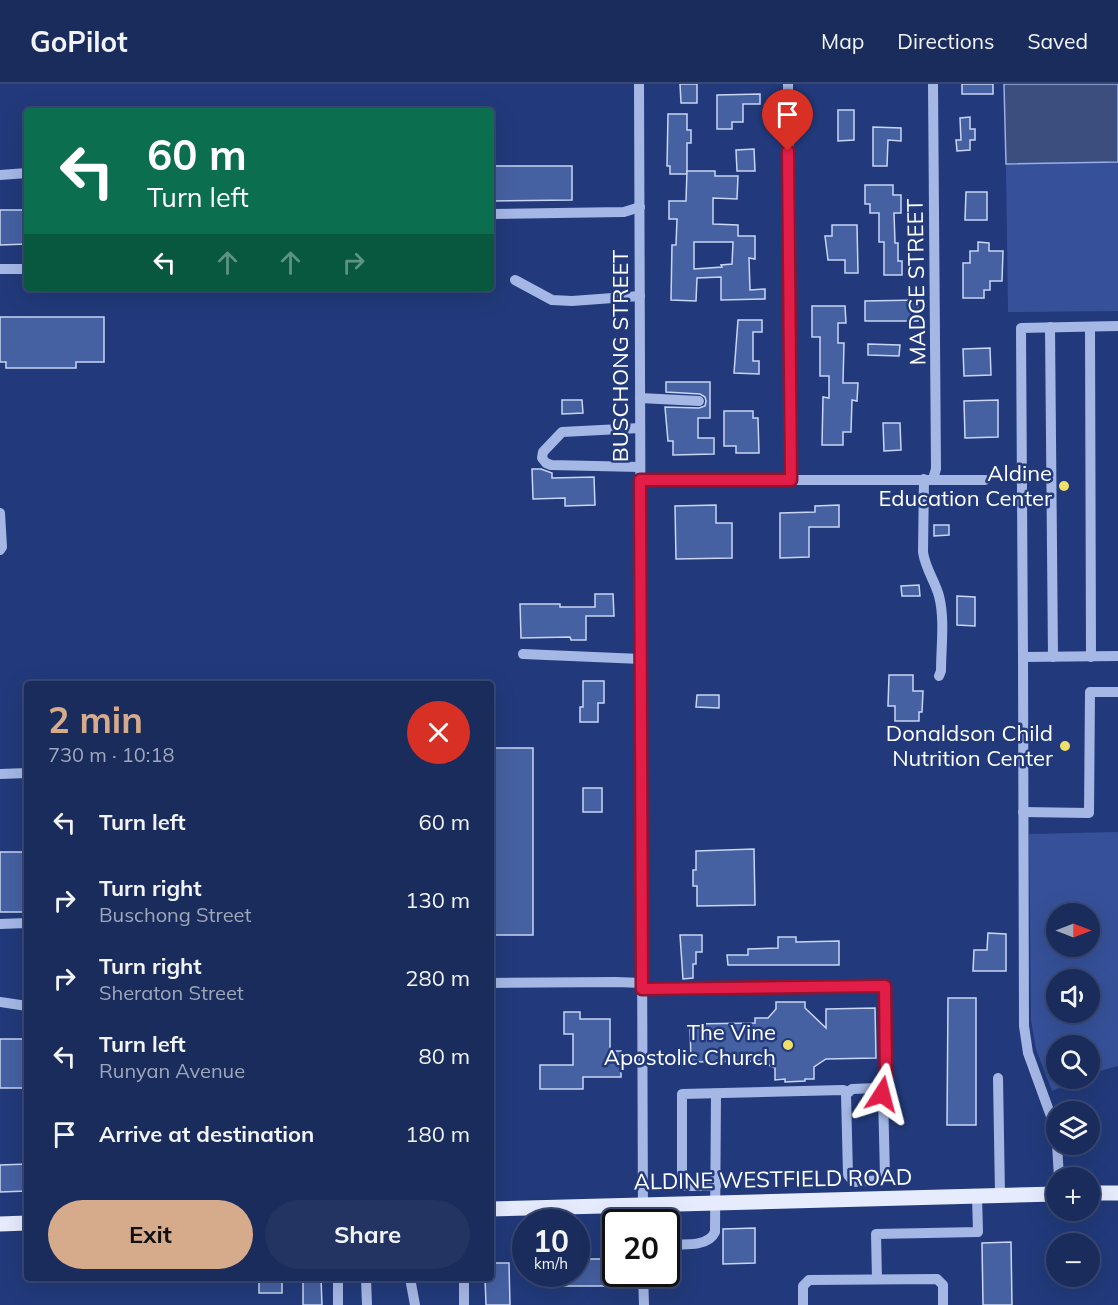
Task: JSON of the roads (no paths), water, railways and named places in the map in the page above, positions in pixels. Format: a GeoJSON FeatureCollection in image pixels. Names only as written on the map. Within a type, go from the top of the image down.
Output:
{"type":"FeatureCollection","features":[{"type":"Feature","properties":{"kind":"main road"},"geometry":{"type":"LineString","coordinates":[[1100,1193],[1118,1192]]}},
{"type":"Feature","properties":{"kind":"main road","name":"ALDINE WESTFIELD ROAD"},"geometry":{"type":"LineString","coordinates":[[494,1209],[1046,1194]]}},
{"type":"Feature","properties":{"kind":"main road"},"geometry":{"type":"LineString","coordinates":[[0,1224],[24,1223]]}},
{"type":"Feature","properties":{"kind":"street","name":"BUSCHONG STREET"},"geometry":{"type":"LineString","coordinates":[[639,84],[642,1209]]}},
{"type":"Feature","properties":{"kind":"street"},"geometry":{"type":"LineString","coordinates":[[788,84],[791,480]]}},
{"type":"Feature","properties":{"kind":"street","name":"MADGE STREET"},"geometry":{"type":"LineString","coordinates":[[933,84],[936,469],[928,479],[923,552],[924,562],[941,605],[941,671],[939,676]]}},
{"type":"Feature","properties":{"kind":"street"},"geometry":{"type":"LineString","coordinates":[[0,176],[24,173]]}},
{"type":"Feature","properties":{"kind":"street"},"geometry":{"type":"LineString","coordinates":[[494,214],[624,212],[639,207]]}},
{"type":"Feature","properties":{"kind":"street"},"geometry":{"type":"LineString","coordinates":[[0,269],[24,269]]}},
{"type":"Feature","properties":{"kind":"street"},"geometry":{"type":"LineString","coordinates":[[515,280],[552,300],[572,301],[640,296]]}},
{"type":"Feature","properties":{"kind":"street"},"geometry":{"type":"LineString","coordinates":[[1046,1102],[1028,1053],[1024,1026],[1021,328],[1118,326]]}},
{"type":"Feature","properties":{"kind":"street"},"geometry":{"type":"LineString","coordinates":[[1050,327],[1053,657]]}},
{"type":"Feature","properties":{"kind":"street"},"geometry":{"type":"LineString","coordinates":[[1090,327],[1091,657]]}},
{"type":"Feature","properties":{"kind":"street"},"geometry":{"type":"LineString","coordinates":[[640,399],[699,401]]}},
{"type":"Feature","properties":{"kind":"street"},"geometry":{"type":"LineString","coordinates":[[640,428],[562,432],[543,452],[542,458],[551,465],[640,467]]}},
{"type":"Feature","properties":{"kind":"street"},"geometry":{"type":"LineString","coordinates":[[640,480],[985,480]]}},
{"type":"Feature","properties":{"kind":"street"},"geometry":{"type":"LineString","coordinates":[[0,513],[2,548],[0,550]]}},
{"type":"Feature","properties":{"kind":"street"},"geometry":{"type":"LineString","coordinates":[[523,654],[641,659]]}},
{"type":"Feature","properties":{"kind":"street"},"geometry":{"type":"LineString","coordinates":[[1023,657],[1118,656]]}},
{"type":"Feature","properties":{"kind":"street"},"geometry":{"type":"LineString","coordinates":[[1023,812],[1089,813],[1090,692],[1118,692]]}},
{"type":"Feature","properties":{"kind":"street"},"geometry":{"type":"LineString","coordinates":[[0,774],[24,773]]}},
{"type":"Feature","properties":{"kind":"street"},"geometry":{"type":"LineString","coordinates":[[0,924],[24,922]]}},
{"type":"Feature","properties":{"kind":"street"},"geometry":{"type":"LineString","coordinates":[[494,982],[616,982],[642,986],[885,986],[886,1078],[882,1094],[885,1176],[880,1180],[867,1183],[854,1182],[848,1175],[846,1094],[852,1089],[878,1089],[882,1094]]}},
{"type":"Feature","properties":{"kind":"street"},"geometry":{"type":"LineString","coordinates":[[0,1002],[24,1006]]}},
{"type":"Feature","properties":{"kind":"street"},"geometry":{"type":"LineString","coordinates":[[998,1078],[1000,1196]]}},
{"type":"Feature","properties":{"kind":"street"},"geometry":{"type":"LineString","coordinates":[[716,1186],[682,1186],[682,1094],[843,1090],[849,1092]]}},
{"type":"Feature","properties":{"kind":"street"},"geometry":{"type":"LineString","coordinates":[[680,1243],[706,1242],[712,1238],[716,1224],[716,1094]]}},
{"type":"Feature","properties":{"kind":"street"},"geometry":{"type":"LineString","coordinates":[[867,1183],[868,1199]]}},
{"type":"Feature","properties":{"kind":"street"},"geometry":{"type":"LineString","coordinates":[[877,1279],[876,1234],[978,1232],[977,1196]]}},
{"type":"Feature","properties":{"kind":"street"},"geometry":{"type":"LineString","coordinates":[[803,1305],[803,1286],[809,1280],[877,1279],[937,1279],[943,1284],[943,1305]]}},
{"type":"Feature","properties":{"kind":"street"},"geometry":{"type":"LineString","coordinates":[[338,1281],[338,1305]]}},
{"type":"Feature","properties":{"kind":"street"},"geometry":{"type":"LineString","coordinates":[[366,1281],[367,1305]]}},
{"type":"Feature","properties":{"kind":"street"},"geometry":{"type":"LineString","coordinates":[[411,1281],[416,1305]]}},
{"type":"Feature","properties":{"kind":"street"},"geometry":{"type":"LineString","coordinates":[[464,1281],[464,1305]]}},
{"type":"Feature","properties":{"kind":"street"},"geometry":{"type":"LineString","coordinates":[[643,1287],[644,1305]]}},
{"type":"Feature","properties":{"kind":"place","name":"Aldine Education Center"},"geometry":{"type":"Point","coordinates":[1064,486]}},
{"type":"Feature","properties":{"kind":"place","name":"Donaldson Child Nutrition Center"},"geometry":{"type":"Point","coordinates":[1065,746]}},
{"type":"Feature","properties":{"kind":"place","name":"The Vine Apostolic Church"},"geometry":{"type":"Point","coordinates":[788,1045]}}]}
